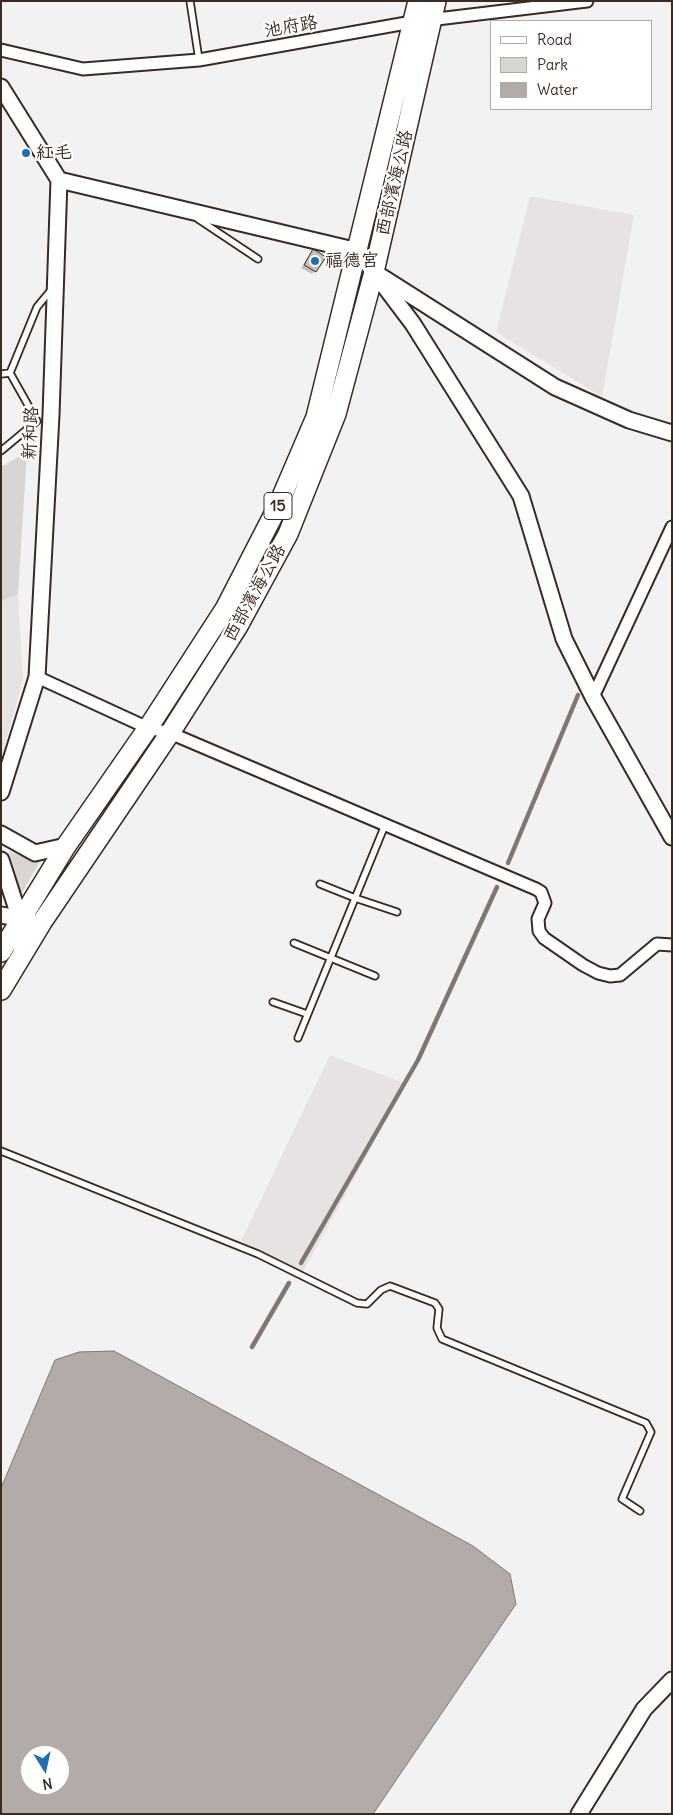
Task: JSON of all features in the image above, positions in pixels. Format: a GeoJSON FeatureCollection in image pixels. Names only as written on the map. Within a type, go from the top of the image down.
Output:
{"type":"FeatureCollection","features":[{"type":"Feature","properties":{"kind":"main road","name":"西部濱海公路"},"geometry":{"type":"LineString","coordinates":[[1,952],[66,846],[148,728],[225,609],[278,508],[316,416],[418,1]]}},
{"type":"Feature","properties":{"kind":"main road","name":"西部濱海公路"},"geometry":{"type":"LineString","coordinates":[[1,990],[42,922],[170,733],[238,626],[288,534],[336,414],[374,272],[436,1]]}},
{"type":"Feature","properties":{"kind":"street","name":"池府路"},"geometry":{"type":"LineString","coordinates":[[1,50],[83,69],[199,60],[412,22],[587,1]]}},
{"type":"Feature","properties":{"kind":"street"},"geometry":{"type":"LineString","coordinates":[[1,87],[59,180],[358,251],[413,324],[521,496],[564,639],[593,697],[672,837]]}},
{"type":"Feature","properties":{"kind":"street","name":"新和路"},"geometry":{"type":"LineString","coordinates":[[1,792],[38,677],[44,418],[56,285],[59,180]]}},
{"type":"Feature","properties":{"kind":"street"},"geometry":{"type":"LineString","coordinates":[[374,272],[555,387],[629,420],[672,433]]}},
{"type":"Feature","properties":{"kind":"street"},"geometry":{"type":"LineString","coordinates":[[593,697],[672,527]]}},
{"type":"Feature","properties":{"kind":"street"},"geometry":{"type":"LineString","coordinates":[[38,677],[148,728],[170,733],[541,892],[545,903],[538,919],[539,931],[544,938],[567,954],[598,972],[610,976],[620,975],[657,944],[672,945]]}},
{"type":"Feature","properties":{"kind":"street"},"geometry":{"type":"LineString","coordinates":[[1,834],[34,853],[66,846]]}},
{"type":"Feature","properties":{"kind":"street"},"geometry":{"type":"LineString","coordinates":[[1,860],[20,919],[22,955]]}},
{"type":"Feature","properties":{"kind":"street"},"geometry":{"type":"LineString","coordinates":[[1,915],[42,922]]}},
{"type":"Feature","properties":{"kind":"street"},"geometry":{"type":"LineString","coordinates":[[580,1814],[644,1709],[672,1680]]}},
{"type":"Feature","properties":{"kind":"lane"},"geometry":{"type":"LineString","coordinates":[[190,1],[199,60]]}},
{"type":"Feature","properties":{"kind":"lane"},"geometry":{"type":"LineString","coordinates":[[186,211],[258,259]]}},
{"type":"Feature","properties":{"kind":"lane"},"geometry":{"type":"LineString","coordinates":[[10,373],[37,307],[56,285]]}},
{"type":"Feature","properties":{"kind":"lane"},"geometry":{"type":"LineString","coordinates":[[1,374],[10,373]]}},
{"type":"Feature","properties":{"kind":"lane"},"geometry":{"type":"LineString","coordinates":[[1,451],[44,418],[10,373]]}},
{"type":"Feature","properties":{"kind":"lane"},"geometry":{"type":"LineString","coordinates":[[298,1038],[384,825]]}},
{"type":"Feature","properties":{"kind":"lane"},"geometry":{"type":"LineString","coordinates":[[320,884],[397,912]]}},
{"type":"Feature","properties":{"kind":"lane"},"geometry":{"type":"LineString","coordinates":[[294,943],[375,976]]}},
{"type":"Feature","properties":{"kind":"lane"},"geometry":{"type":"LineString","coordinates":[[274,1002],[307,1014]]}},
{"type":"Feature","properties":{"kind":"lane"},"geometry":{"type":"LineString","coordinates":[[1,1151],[258,1254],[357,1302],[367,1304],[381,1290],[390,1286],[435,1303],[439,1309],[437,1328],[442,1338],[646,1423],[650,1432],[648,1440],[622,1499],[640,1511]]}},
{"type":"Feature","properties":{"kind":"shaded area"},"geometry":{"type":"Polygon","coordinates":[[[530,196],[634,215],[602,397],[496,332],[530,196]]]}},
{"type":"Feature","properties":{"kind":"shaded area"},"geometry":{"type":"Polygon","coordinates":[[[18,594],[23,680],[1,759],[1,601],[18,594]]]}},
{"type":"Feature","properties":{"kind":"shaded area"},"geometry":{"type":"Polygon","coordinates":[[[330,1055],[406,1084],[303,1272],[241,1241],[330,1055]]]}},
{"type":"Feature","properties":{"kind":"green space"},"geometry":{"type":"Polygon","coordinates":[[[27,452],[18,594],[1,601],[1,467],[27,452]]]}},
{"type":"Feature","properties":{"kind":"green space"},"geometry":{"type":"Polygon","coordinates":[[[9,851],[27,858],[41,860],[21,894],[9,851]]]}},
{"type":"Feature","properties":{"kind":"water"},"geometry":{"type":"Polygon","coordinates":[[[114,1351],[473,1546],[510,1574],[516,1604],[373,1814],[1,1814],[1,1488],[55,1360],[79,1352],[114,1351]]]}},
{"type":"Feature","properties":{"kind":"building","name":"福德宮"},"geometry":{"type":"Polygon","coordinates":[[[313,249],[326,257],[316,272],[304,265],[313,249]]]}},
{"type":"Feature","properties":{"kind":"waterway"},"geometry":{"type":"LineString","coordinates":[[508,863],[578,695]]}},
{"type":"Feature","properties":{"kind":"waterway"},"geometry":{"type":"LineString","coordinates":[[301,1263],[418,1060],[497,887]]}},
{"type":"Feature","properties":{"kind":"waterway"},"geometry":{"type":"LineString","coordinates":[[252,1347],[289,1283]]}},
{"type":"Feature","properties":{"kind":"place","name":"紅毛"},"geometry":{"type":"Point","coordinates":[26,153]}},
{"type":"Feature","properties":{"kind":"place","name":"福德宮"},"geometry":{"type":"Point","coordinates":[315,261]}}]}
